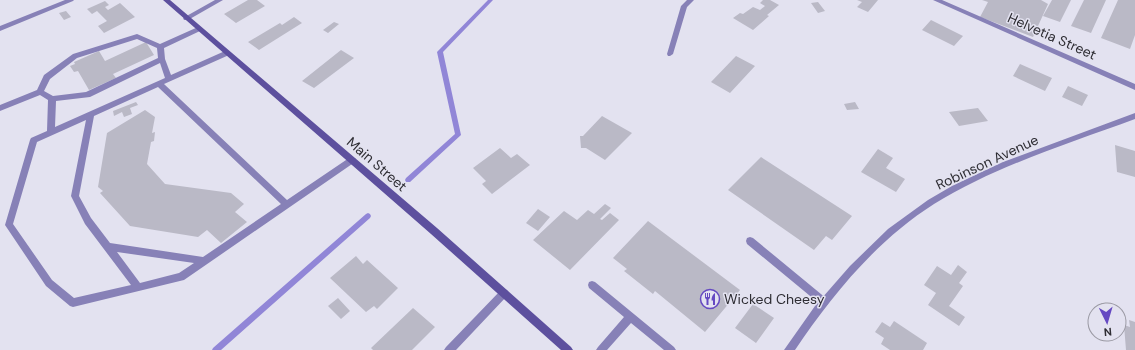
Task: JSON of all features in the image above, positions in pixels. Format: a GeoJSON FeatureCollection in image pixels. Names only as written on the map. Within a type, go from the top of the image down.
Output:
{"type":"FeatureCollection","features":[{"type":"Feature","properties":{"kind":"main road","name":"Main Street"},"geometry":{"type":"LineString","coordinates":[[167,0],[198,29],[352,160],[568,350]]}},
{"type":"Feature","properties":{"kind":"street"},"geometry":{"type":"LineString","coordinates":[[0,29],[71,0]]}},
{"type":"Feature","properties":{"kind":"street"},"geometry":{"type":"LineString","coordinates":[[186,18],[220,0]]}},
{"type":"Feature","properties":{"kind":"street"},"geometry":{"type":"LineString","coordinates":[[670,54],[684,6],[691,0]]}},
{"type":"Feature","properties":{"kind":"street","name":"Helvetia Street"},"geometry":{"type":"LineString","coordinates":[[936,0],[1135,87]]}},
{"type":"Feature","properties":{"kind":"street"},"geometry":{"type":"LineString","coordinates":[[160,47],[198,29]]}},
{"type":"Feature","properties":{"kind":"street"},"geometry":{"type":"LineString","coordinates":[[0,108],[40,92],[48,77],[76,56],[137,36],[160,47]]}},
{"type":"Feature","properties":{"kind":"street"},"geometry":{"type":"LineString","coordinates":[[160,47],[162,59],[169,79]]}},
{"type":"Feature","properties":{"kind":"street"},"geometry":{"type":"LineString","coordinates":[[227,53],[34,140],[9,225],[49,283],[73,303],[181,277],[352,160]]}},
{"type":"Feature","properties":{"kind":"street"},"geometry":{"type":"LineString","coordinates":[[40,92],[52,99],[87,95],[162,59]]}},
{"type":"Feature","properties":{"kind":"street"},"geometry":{"type":"LineString","coordinates":[[159,84],[287,205]]}},
{"type":"Feature","properties":{"kind":"street"},"geometry":{"type":"LineString","coordinates":[[51,132],[52,99]]}},
{"type":"Feature","properties":{"kind":"street"},"geometry":{"type":"LineString","coordinates":[[91,114],[75,196],[88,221],[138,287]]}},
{"type":"Feature","properties":{"kind":"street","name":"Robinson Avenue"},"geometry":{"type":"LineString","coordinates":[[789,350],[808,321],[824,302],[881,242],[898,226],[931,203],[989,172],[1135,116]]}},
{"type":"Feature","properties":{"kind":"street"},"geometry":{"type":"LineString","coordinates":[[750,241],[824,302]]}},
{"type":"Feature","properties":{"kind":"street"},"geometry":{"type":"LineString","coordinates":[[109,247],[205,261]]}},
{"type":"Feature","properties":{"kind":"street"},"geometry":{"type":"LineString","coordinates":[[592,285],[671,350]]}},
{"type":"Feature","properties":{"kind":"street"},"geometry":{"type":"LineString","coordinates":[[449,350],[504,293]]}},
{"type":"Feature","properties":{"kind":"street"},"geometry":{"type":"LineString","coordinates":[[601,350],[631,317]]}},
{"type":"Feature","properties":{"kind":"building"},"geometry":{"type":"Polygon","coordinates":[[[248,0],[257,0],[265,6],[236,23],[224,14],[248,0]]]}},
{"type":"Feature","properties":{"kind":"building"},"geometry":{"type":"Polygon","coordinates":[[[763,0],[770,0],[779,5],[753,30],[733,18],[740,13],[743,14],[753,7],[760,10],[765,6],[760,3],[763,0]]]}},
{"type":"Feature","properties":{"kind":"building"},"geometry":{"type":"Polygon","coordinates":[[[857,0],[878,0],[868,12],[857,7],[862,2],[857,0]]]}},
{"type":"Feature","properties":{"kind":"building"},"geometry":{"type":"Polygon","coordinates":[[[982,0],[1041,0],[1048,4],[1033,37],[980,17],[988,2],[982,0]]]}},
{"type":"Feature","properties":{"kind":"building"},"geometry":{"type":"Polygon","coordinates":[[[1052,0],[1071,0],[1060,22],[1043,16],[1052,0]]]}},
{"type":"Feature","properties":{"kind":"building"},"geometry":{"type":"Polygon","coordinates":[[[1084,0],[1106,0],[1091,33],[1071,26],[1084,0]]]}},
{"type":"Feature","properties":{"kind":"building"},"geometry":{"type":"Polygon","coordinates":[[[1118,0],[1135,0],[1135,35],[1130,49],[1101,38],[1118,0]]]}},
{"type":"Feature","properties":{"kind":"building"},"geometry":{"type":"Polygon","coordinates":[[[105,1],[109,5],[105,7],[108,10],[120,3],[135,17],[104,33],[98,26],[107,21],[97,11],[92,14],[87,9],[105,1]]]}},
{"type":"Feature","properties":{"kind":"building"},"geometry":{"type":"Polygon","coordinates":[[[818,2],[825,11],[818,13],[811,3],[818,2]]]}},
{"type":"Feature","properties":{"kind":"building"},"geometry":{"type":"Polygon","coordinates":[[[66,11],[71,17],[64,20],[59,13],[66,11]]]}},
{"type":"Feature","properties":{"kind":"building"},"geometry":{"type":"Polygon","coordinates":[[[294,17],[302,23],[259,50],[248,42],[280,23],[282,25],[294,17]]]}},
{"type":"Feature","properties":{"kind":"building"},"geometry":{"type":"Polygon","coordinates":[[[931,20],[963,36],[954,46],[922,30],[931,20]]]}},
{"type":"Feature","properties":{"kind":"building"},"geometry":{"type":"Polygon","coordinates":[[[334,22],[339,24],[328,33],[323,30],[334,22]]]}},
{"type":"Feature","properties":{"kind":"building"},"geometry":{"type":"Polygon","coordinates":[[[146,42],[154,55],[113,74],[116,78],[89,90],[78,71],[74,72],[70,66],[75,64],[74,62],[99,51],[105,61],[146,42]]]}},
{"type":"Feature","properties":{"kind":"building"},"geometry":{"type":"Polygon","coordinates":[[[341,50],[354,58],[314,88],[302,81],[341,50]]]}},
{"type":"Feature","properties":{"kind":"building"},"geometry":{"type":"Polygon","coordinates":[[[736,56],[755,66],[730,93],[711,82],[736,56]]]}},
{"type":"Feature","properties":{"kind":"building"},"geometry":{"type":"Polygon","coordinates":[[[1020,64],[1052,78],[1045,91],[1013,76],[1020,64]]]}},
{"type":"Feature","properties":{"kind":"building"},"geometry":{"type":"Polygon","coordinates":[[[1068,86],[1088,95],[1082,106],[1062,97],[1068,86]]]}},
{"type":"Feature","properties":{"kind":"building"},"geometry":{"type":"Polygon","coordinates":[[[136,102],[138,105],[130,108],[132,114],[124,117],[122,112],[114,116],[113,111],[136,102]]]}},
{"type":"Feature","properties":{"kind":"building"},"geometry":{"type":"Polygon","coordinates":[[[855,102],[859,109],[847,110],[844,104],[855,102]]]}},
{"type":"Feature","properties":{"kind":"building"},"geometry":{"type":"Polygon","coordinates":[[[978,108],[988,121],[959,126],[949,112],[978,108]]]}},
{"type":"Feature","properties":{"kind":"building"},"geometry":{"type":"Polygon","coordinates":[[[145,110],[155,117],[152,133],[155,132],[154,141],[151,142],[147,164],[165,184],[231,193],[244,204],[235,212],[247,222],[221,243],[207,230],[198,237],[130,226],[100,193],[103,191],[98,187],[107,133],[145,110]]]}},
{"type":"Feature","properties":{"kind":"building"},"geometry":{"type":"Polygon","coordinates":[[[602,116],[632,133],[605,160],[586,148],[581,148],[580,136],[583,136],[602,116]]]}},
{"type":"Feature","properties":{"kind":"building"},"geometry":{"type":"Polygon","coordinates":[[[1115,145],[1135,151],[1135,177],[1117,172],[1115,145]]]}},
{"type":"Feature","properties":{"kind":"building"},"geometry":{"type":"Polygon","coordinates":[[[500,148],[511,158],[517,154],[530,165],[492,194],[482,184],[486,181],[473,168],[500,148]]]}},
{"type":"Feature","properties":{"kind":"building"},"geometry":{"type":"Polygon","coordinates":[[[878,149],[893,158],[886,168],[905,179],[896,192],[861,172],[878,149]]]}},
{"type":"Feature","properties":{"kind":"building"},"geometry":{"type":"Polygon","coordinates":[[[761,157],[852,216],[832,240],[826,236],[814,250],[728,190],[761,157]]]}},
{"type":"Feature","properties":{"kind":"building"},"geometry":{"type":"Polygon","coordinates":[[[605,204],[611,208],[600,219],[602,220],[610,213],[619,220],[570,270],[533,240],[564,211],[577,220],[588,210],[594,214],[605,204]]]}},
{"type":"Feature","properties":{"kind":"building"},"geometry":{"type":"Polygon","coordinates":[[[538,209],[550,217],[538,231],[526,223],[538,209]]]}},
{"type":"Feature","properties":{"kind":"building"},"geometry":{"type":"Polygon","coordinates":[[[648,221],[740,290],[705,332],[655,291],[653,294],[624,271],[627,269],[613,258],[648,221]]]}},
{"type":"Feature","properties":{"kind":"building"},"geometry":{"type":"Polygon","coordinates":[[[356,256],[363,264],[367,260],[398,288],[377,309],[374,306],[366,312],[330,278],[356,256]]]}},
{"type":"Feature","properties":{"kind":"building"},"geometry":{"type":"Polygon","coordinates":[[[958,265],[967,272],[959,283],[963,286],[949,306],[965,317],[959,326],[928,305],[936,293],[924,285],[937,266],[951,275],[958,265]]]}},
{"type":"Feature","properties":{"kind":"building"},"geometry":{"type":"Polygon","coordinates":[[[338,298],[350,311],[341,319],[328,306],[338,298]]]}},
{"type":"Feature","properties":{"kind":"building"},"geometry":{"type":"Polygon","coordinates":[[[753,304],[774,318],[756,343],[735,328],[753,304]]]}},
{"type":"Feature","properties":{"kind":"building"},"geometry":{"type":"Polygon","coordinates":[[[413,308],[435,327],[412,350],[373,350],[371,348],[413,308]]]}},
{"type":"Feature","properties":{"kind":"building"},"geometry":{"type":"Polygon","coordinates":[[[1129,320],[1135,322],[1135,350],[1126,350],[1127,326],[1130,327],[1129,320]]]}},
{"type":"Feature","properties":{"kind":"building"},"geometry":{"type":"Polygon","coordinates":[[[894,321],[927,343],[923,350],[890,350],[881,344],[884,338],[875,332],[882,322],[890,327],[894,321]]]}},
{"type":"Feature","properties":{"kind":"waterway"},"geometry":{"type":"LineString","coordinates":[[408,180],[458,135],[440,52],[491,0]]}},
{"type":"Feature","properties":{"kind":"waterway"},"geometry":{"type":"LineString","coordinates":[[216,350],[368,216]]}},
{"type":"Feature","properties":{"kind":"place","name":"Wicked Cheesy"},"geometry":{"type":"Point","coordinates":[710,299]}}]}
